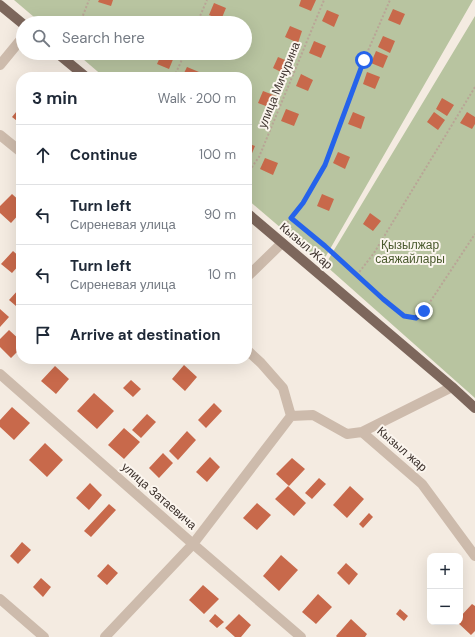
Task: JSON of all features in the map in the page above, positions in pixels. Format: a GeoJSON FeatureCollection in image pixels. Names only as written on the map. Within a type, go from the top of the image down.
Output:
{"type":"FeatureCollection","features":[{"type":"Feature","properties":{"kind":"main road"},"geometry":{"type":"LineString","coordinates":[[0,5],[16,18]]}},
{"type":"Feature","properties":{"kind":"main road"},"geometry":{"type":"LineString","coordinates":[[65,60],[80,72]]}},
{"type":"Feature","properties":{"kind":"main road","name":"Кызыл Жар"},"geometry":{"type":"LineString","coordinates":[[252,217],[475,408]]}},
{"type":"Feature","properties":{"kind":"street"},"geometry":{"type":"LineString","coordinates":[[0,65],[16,46]]}},
{"type":"Feature","properties":{"kind":"street"},"geometry":{"type":"LineString","coordinates":[[0,135],[16,148]]}},
{"type":"Feature","properties":{"kind":"street"},"geometry":{"type":"LineString","coordinates":[[252,271],[278,240]]}},
{"type":"Feature","properties":{"kind":"street"},"geometry":{"type":"LineString","coordinates":[[252,350],[261,363]]}},
{"type":"Feature","properties":{"kind":"street"},"geometry":{"type":"LineString","coordinates":[[105,637],[193,544],[291,416],[283,388],[252,355]]}},
{"type":"Feature","properties":{"kind":"street","name":"улица Затаевича"},"geometry":{"type":"LineString","coordinates":[[0,374],[301,637]]}},
{"type":"Feature","properties":{"kind":"street"},"geometry":{"type":"LineString","coordinates":[[362,432],[452,387]]}},
{"type":"Feature","properties":{"kind":"street","name":"Кызыл жар"},"geometry":{"type":"LineString","coordinates":[[291,416],[313,415],[347,434],[362,432],[422,484],[475,556]]}},
{"type":"Feature","properties":{"kind":"street"},"geometry":{"type":"LineString","coordinates":[[0,599],[44,637]]}},
{"type":"Feature","properties":{"kind":"path"},"geometry":{"type":"LineString","coordinates":[[83,16],[89,0]]}},
{"type":"Feature","properties":{"kind":"path"},"geometry":{"type":"LineString","coordinates":[[200,16],[207,0]]}},
{"type":"Feature","properties":{"kind":"path","name":"улица Мичурина"},"geometry":{"type":"LineString","coordinates":[[252,167],[259,157],[324,0]]}},
{"type":"Feature","properties":{"kind":"path"},"geometry":{"type":"LineString","coordinates":[[278,240],[291,218],[307,197],[325,165],[364,60],[390,0]]}},
{"type":"Feature","properties":{"kind":"path"},"geometry":{"type":"LineString","coordinates":[[176,72],[182,60]]}},
{"type":"Feature","properties":{"kind":"path"},"geometry":{"type":"LineString","coordinates":[[357,275],[374,253],[475,87]]}},
{"type":"Feature","properties":{"kind":"path"},"geometry":{"type":"LineString","coordinates":[[291,218],[404,316],[416,318],[424,311],[475,234]]}},
{"type":"Feature","properties":{"kind":"green space","name":"Қызылжар саяжайлары"},"geometry":{"type":"Polygon","coordinates":[[[14,0],[473,0],[322,263],[252,203],[252,72],[98,72],[84,60],[252,60],[252,16],[33,16],[14,0]]]}},
{"type":"Feature","properties":{"kind":"green space","name":"Қызылжар саяжайлары"},"geometry":{"type":"Polygon","coordinates":[[[475,16],[475,398],[325,265],[475,16]]]}},
{"type":"Feature","properties":{"kind":"building"},"geometry":{"type":"Polygon","coordinates":[[[99,0],[113,0],[111,6],[98,2],[99,0]]]}},
{"type":"Feature","properties":{"kind":"building"},"geometry":{"type":"Polygon","coordinates":[[[301,0],[316,0],[311,11],[299,6],[301,0]]]}},
{"type":"Feature","properties":{"kind":"building"},"geometry":{"type":"Polygon","coordinates":[[[214,3],[226,8],[223,16],[209,15],[214,3]]]}},
{"type":"Feature","properties":{"kind":"building"},"geometry":{"type":"Polygon","coordinates":[[[393,9],[405,14],[400,25],[388,20],[393,9]]]}},
{"type":"Feature","properties":{"kind":"building"},"geometry":{"type":"Polygon","coordinates":[[[327,10],[339,15],[334,27],[322,21],[327,10]]]}},
{"type":"Feature","properties":{"kind":"building"},"geometry":{"type":"Polygon","coordinates":[[[290,26],[302,31],[298,43],[285,37],[290,26]]]}},
{"type":"Feature","properties":{"kind":"building"},"geometry":{"type":"Polygon","coordinates":[[[383,36],[395,41],[390,53],[378,47],[383,36]]]}},
{"type":"Feature","properties":{"kind":"building"},"geometry":{"type":"Polygon","coordinates":[[[314,41],[326,46],[321,58],[309,53],[314,41]]]}},
{"type":"Feature","properties":{"kind":"building"},"geometry":{"type":"Polygon","coordinates":[[[376,51],[388,56],[383,68],[371,63],[376,51]]]}},
{"type":"Feature","properties":{"kind":"building"},"geometry":{"type":"Polygon","coordinates":[[[278,57],[290,62],[285,74],[273,68],[278,57]]]}},
{"type":"Feature","properties":{"kind":"building"},"geometry":{"type":"Polygon","coordinates":[[[159,60],[173,60],[169,69],[157,64],[159,60]]]}},
{"type":"Feature","properties":{"kind":"building"},"geometry":{"type":"Polygon","coordinates":[[[187,67],[199,72],[184,72],[187,67]]]}},
{"type":"Feature","properties":{"kind":"building"},"geometry":{"type":"Polygon","coordinates":[[[367,72],[380,77],[375,89],[363,84],[367,72]]]}},
{"type":"Feature","properties":{"kind":"building"},"geometry":{"type":"Polygon","coordinates":[[[301,74],[313,80],[308,91],[296,86],[301,74]]]}},
{"type":"Feature","properties":{"kind":"building"},"geometry":{"type":"Polygon","coordinates":[[[263,91],[276,96],[271,108],[258,103],[263,91]]]}},
{"type":"Feature","properties":{"kind":"building"},"geometry":{"type":"Polygon","coordinates":[[[442,98],[454,105],[447,116],[436,109],[442,98]]]}},
{"type":"Feature","properties":{"kind":"building"},"geometry":{"type":"Polygon","coordinates":[[[286,109],[299,114],[294,126],[281,121],[286,109]]]}},
{"type":"Feature","properties":{"kind":"building"},"geometry":{"type":"Polygon","coordinates":[[[16,112],[16,120],[12,117],[16,112]]]}},
{"type":"Feature","properties":{"kind":"building"},"geometry":{"type":"Polygon","coordinates":[[[353,112],[365,117],[361,129],[348,124],[353,112]]]}},
{"type":"Feature","properties":{"kind":"building"},"geometry":{"type":"Polygon","coordinates":[[[434,112],[445,120],[438,130],[427,122],[434,112]]]}},
{"type":"Feature","properties":{"kind":"building"},"geometry":{"type":"Polygon","coordinates":[[[467,112],[475,117],[475,124],[472,129],[460,123],[467,112]]]}},
{"type":"Feature","properties":{"kind":"building"},"geometry":{"type":"Polygon","coordinates":[[[252,145],[255,146],[252,153],[252,145]]]}},
{"type":"Feature","properties":{"kind":"building"},"geometry":{"type":"Polygon","coordinates":[[[338,152],[350,157],[345,169],[333,163],[338,152]]]}},
{"type":"Feature","properties":{"kind":"building"},"geometry":{"type":"Polygon","coordinates":[[[265,158],[278,163],[273,175],[260,169],[265,158]]]}},
{"type":"Feature","properties":{"kind":"building"},"geometry":{"type":"Polygon","coordinates":[[[12,194],[16,198],[16,218],[11,223],[0,213],[0,206],[12,194]]]}},
{"type":"Feature","properties":{"kind":"building"},"geometry":{"type":"Polygon","coordinates":[[[322,194],[334,199],[329,211],[317,206],[322,194]]]}},
{"type":"Feature","properties":{"kind":"building"},"geometry":{"type":"Polygon","coordinates":[[[370,213],[381,221],[373,231],[363,224],[370,213]]]}},
{"type":"Feature","properties":{"kind":"building"},"geometry":{"type":"Polygon","coordinates":[[[13,251],[16,254],[16,269],[12,273],[1,264],[13,251]]]}},
{"type":"Feature","properties":{"kind":"building"},"geometry":{"type":"Polygon","coordinates":[[[16,292],[16,306],[9,300],[16,292]]]}},
{"type":"Feature","properties":{"kind":"building"},"geometry":{"type":"Polygon","coordinates":[[[0,309],[9,317],[0,327],[0,309]]]}},
{"type":"Feature","properties":{"kind":"building"},"geometry":{"type":"Polygon","coordinates":[[[9,330],[16,336],[16,353],[11,358],[0,347],[0,339],[9,330]]]}},
{"type":"Feature","properties":{"kind":"building"},"geometry":{"type":"Polygon","coordinates":[[[184,365],[197,377],[185,391],[172,379],[184,365]]]}},
{"type":"Feature","properties":{"kind":"building"},"geometry":{"type":"Polygon","coordinates":[[[55,366],[69,379],[56,394],[41,381],[55,366]]]}},
{"type":"Feature","properties":{"kind":"building"},"geometry":{"type":"Polygon","coordinates":[[[131,380],[141,389],[133,397],[123,388],[131,380]]]}},
{"type":"Feature","properties":{"kind":"building"},"geometry":{"type":"Polygon","coordinates":[[[94,393],[114,411],[97,429],[77,411],[94,393]]]}},
{"type":"Feature","properties":{"kind":"building"},"geometry":{"type":"Polygon","coordinates":[[[214,403],[222,411],[206,428],[198,420],[214,403]]]}},
{"type":"Feature","properties":{"kind":"building"},"geometry":{"type":"Polygon","coordinates":[[[12,407],[30,423],[14,440],[0,427],[0,420],[12,407]]]}},
{"type":"Feature","properties":{"kind":"building"},"geometry":{"type":"Polygon","coordinates":[[[147,414],[156,422],[141,438],[132,430],[147,414]]]}},
{"type":"Feature","properties":{"kind":"building"},"geometry":{"type":"Polygon","coordinates":[[[124,428],[140,442],[124,459],[108,445],[124,428]]]}},
{"type":"Feature","properties":{"kind":"building"},"geometry":{"type":"Polygon","coordinates":[[[187,431],[196,440],[178,460],[169,451],[187,431]]]}},
{"type":"Feature","properties":{"kind":"building"},"geometry":{"type":"Polygon","coordinates":[[[45,443],[63,460],[47,477],[29,460],[45,443]]]}},
{"type":"Feature","properties":{"kind":"building"},"geometry":{"type":"Polygon","coordinates":[[[163,453],[173,463],[159,478],[149,468],[163,453]]]}},
{"type":"Feature","properties":{"kind":"building"},"geometry":{"type":"Polygon","coordinates":[[[210,457],[220,467],[207,482],[196,472],[210,457]]]}},
{"type":"Feature","properties":{"kind":"building"},"geometry":{"type":"Polygon","coordinates":[[[292,458],[305,469],[289,486],[276,474],[292,458]]]}},
{"type":"Feature","properties":{"kind":"building"},"geometry":{"type":"Polygon","coordinates":[[[319,478],[326,484],[312,499],[305,493],[319,478]]]}},
{"type":"Feature","properties":{"kind":"building"},"geometry":{"type":"Polygon","coordinates":[[[90,483],[102,495],[89,510],[76,498],[90,483]]]}},
{"type":"Feature","properties":{"kind":"building"},"geometry":{"type":"Polygon","coordinates":[[[288,486],[306,503],[294,516],[275,499],[288,486]]]}},
{"type":"Feature","properties":{"kind":"building"},"geometry":{"type":"Polygon","coordinates":[[[350,486],[364,499],[347,518],[333,505],[350,486]]]}},
{"type":"Feature","properties":{"kind":"building"},"geometry":{"type":"Polygon","coordinates":[[[257,503],[271,515],[257,530],[243,518],[257,503]]]}},
{"type":"Feature","properties":{"kind":"building"},"geometry":{"type":"Polygon","coordinates":[[[109,504],[116,510],[91,537],[84,531],[109,504]]]}},
{"type":"Feature","properties":{"kind":"building"},"geometry":{"type":"Polygon","coordinates":[[[369,513],[373,517],[363,528],[359,524],[369,513]]]}},
{"type":"Feature","properties":{"kind":"building"},"geometry":{"type":"Polygon","coordinates":[[[22,542],[31,550],[18,564],[10,556],[22,542]]]}},
{"type":"Feature","properties":{"kind":"building"},"geometry":{"type":"Polygon","coordinates":[[[281,555],[298,570],[279,591],[263,576],[281,555]]]}},
{"type":"Feature","properties":{"kind":"building"},"geometry":{"type":"Polygon","coordinates":[[[346,563],[358,574],[349,585],[337,573],[346,563]]]}},
{"type":"Feature","properties":{"kind":"building"},"geometry":{"type":"Polygon","coordinates":[[[108,564],[118,573],[107,585],[97,576],[108,564]]]}},
{"type":"Feature","properties":{"kind":"building"},"geometry":{"type":"Polygon","coordinates":[[[41,578],[51,587],[43,597],[33,587],[41,578]]]}},
{"type":"Feature","properties":{"kind":"building"},"geometry":{"type":"Polygon","coordinates":[[[203,585],[219,599],[204,614],[189,600],[203,585]]]}},
{"type":"Feature","properties":{"kind":"building"},"geometry":{"type":"Polygon","coordinates":[[[318,594],[332,607],[316,624],[302,612],[318,594]]]}},
{"type":"Feature","properties":{"kind":"building"},"geometry":{"type":"Polygon","coordinates":[[[472,604],[475,606],[475,631],[471,635],[460,625],[463,625],[463,614],[472,604]]]}},
{"type":"Feature","properties":{"kind":"building"},"geometry":{"type":"Polygon","coordinates":[[[400,609],[408,616],[404,621],[396,614],[400,609]]]}},
{"type":"Feature","properties":{"kind":"building"},"geometry":{"type":"Polygon","coordinates":[[[215,614],[224,622],[217,628],[209,621],[215,614]]]}},
{"type":"Feature","properties":{"kind":"building"},"geometry":{"type":"Polygon","coordinates":[[[239,614],[251,625],[241,637],[235,637],[225,628],[239,614]]]}},
{"type":"Feature","properties":{"kind":"building"},"geometry":{"type":"Polygon","coordinates":[[[351,619],[367,634],[365,637],[337,637],[336,636],[351,619]]]}},
{"type":"Feature","properties":{"kind":"route"},"geometry":{"type":"LineString","coordinates":[[364,60],[325,165],[303,203],[291,218],[404,316],[416,318],[424,311]]}}]}
